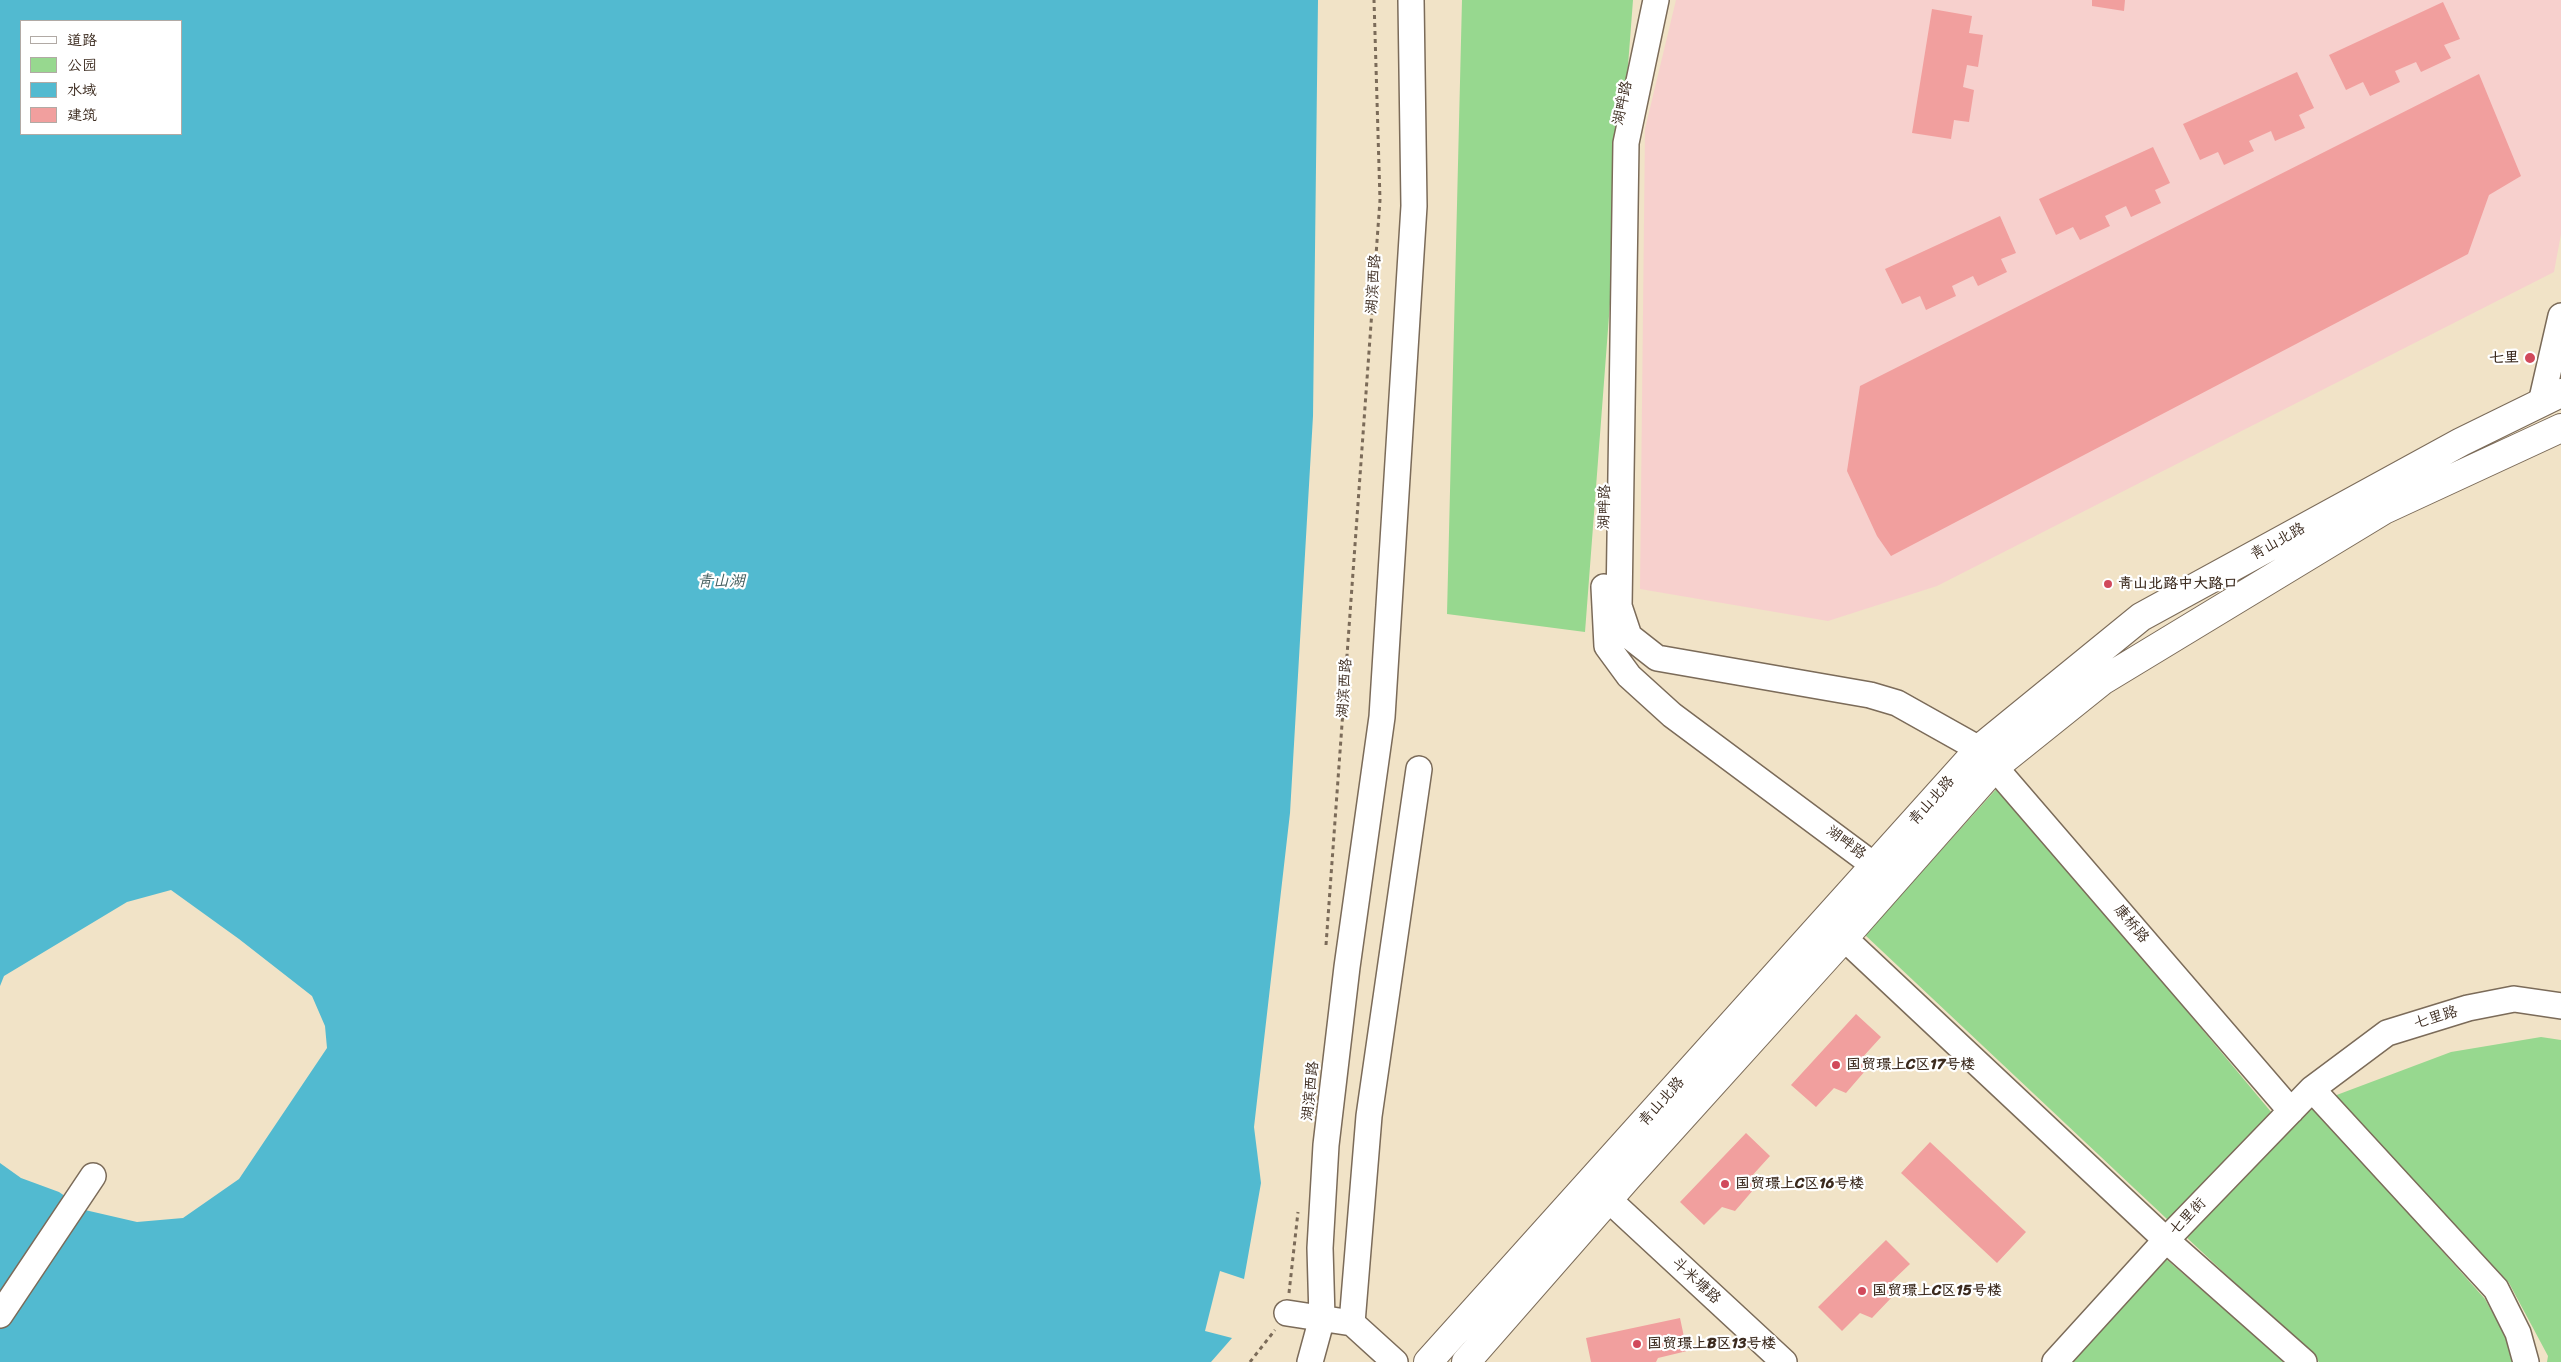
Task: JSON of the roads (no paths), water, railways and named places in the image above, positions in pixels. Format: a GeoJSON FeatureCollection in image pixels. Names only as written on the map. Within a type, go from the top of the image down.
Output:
{"type":"FeatureCollection","features":[{"type":"Feature","properties":{"kind":"main road","name":"青山北路"},"geometry":{"type":"LineString","coordinates":[[1428,1362],[1884,873],[1980,752],[2141,617],[2461,442],[2551,398]]}},
{"type":"Feature","properties":{"kind":"main road","name":"青山北路"},"geometry":{"type":"LineString","coordinates":[[1980,752],[2102,681],[2384,510],[2561,428]]}},
{"type":"Feature","properties":{"kind":"main road","name":"青山北路"},"geometry":{"type":"LineString","coordinates":[[1466,1362],[1608,1199],[1844,938],[1884,873]]}},
{"type":"Feature","properties":{"kind":"street","name":"湖滨西路"},"geometry":{"type":"LineString","coordinates":[[1310,1362],[1322,1318],[1320,1248],[1326,1145],[1347,967],[1382,717],[1414,206],[1412,0]]}},
{"type":"Feature","properties":{"kind":"street","name":"湖畔路"},"geometry":{"type":"LineString","coordinates":[[1645,0],[1615,140],[1604,528],[1604,604],[1607,646],[1629,676],[1672,715],[1884,873]]}},
{"type":"Feature","properties":{"kind":"street","name":"湖畔路"},"geometry":{"type":"LineString","coordinates":[[1656,0],[1626,143],[1619,606],[1629,636],[1657,658],[1870,695],[1897,703],[1980,752]]}},
{"type":"Feature","properties":{"kind":"street"},"geometry":{"type":"LineString","coordinates":[[2551,398],[2561,316]]}},
{"type":"Feature","properties":{"kind":"street","name":"康桥路"},"geometry":{"type":"LineString","coordinates":[[1980,752],[2291,1112]]}},
{"type":"Feature","properties":{"kind":"street"},"geometry":{"type":"LineString","coordinates":[[1352,1323],[1369,1116],[1419,769]]}},
{"type":"Feature","properties":{"kind":"street"},"geometry":{"type":"LineString","coordinates":[[1844,938],[2166,1240],[2304,1362]]}},
{"type":"Feature","properties":{"kind":"street","name":"七里路"},"geometry":{"type":"LineString","coordinates":[[2319,1083],[2387,1033],[2468,1008],[2514,999],[2561,1006]]}},
{"type":"Feature","properties":{"kind":"street"},"geometry":{"type":"LineString","coordinates":[[2319,1083],[2496,1289],[2518,1333],[2526,1362]]}},
{"type":"Feature","properties":{"kind":"street","name":"七里街"},"geometry":{"type":"LineString","coordinates":[[2055,1362],[2166,1240],[2319,1083]]}},
{"type":"Feature","properties":{"kind":"street"},"geometry":{"type":"LineString","coordinates":[[0,1315],[93,1176]]}},
{"type":"Feature","properties":{"kind":"street","name":"斗米塘路"},"geometry":{"type":"LineString","coordinates":[[1608,1199],[1784,1362]]}},
{"type":"Feature","properties":{"kind":"street"},"geometry":{"type":"LineString","coordinates":[[1287,1313],[1352,1323],[1396,1362]]}},
{"type":"Feature","properties":{"kind":"water","name":"青山湖"},"geometry":{"type":"Polygon","coordinates":[[[0,0],[1318,0],[1313,416],[1290,813],[1254,1127],[1261,1183],[1244,1279],[1220,1271],[1205,1331],[1232,1338],[1211,1362],[0,1362],[0,1163],[21,1178],[59,1192],[85,1210],[137,1222],[183,1218],[239,1179],[327,1048],[325,1026],[312,996],[239,939],[171,890],[127,902],[4,976],[0,986],[0,0]]]}},
{"type":"Feature","properties":{"kind":"place","name":"七里"},"geometry":{"type":"Point","coordinates":[2530,358]}},
{"type":"Feature","properties":{"kind":"place","name":"青山北路中大路口"},"geometry":{"type":"Point","coordinates":[2108,584]}},
{"type":"Feature","properties":{"kind":"place","name":"国贸璟上C区17号楼"},"geometry":{"type":"Point","coordinates":[1836,1065]}},
{"type":"Feature","properties":{"kind":"place","name":"国贸璟上C区16号楼"},"geometry":{"type":"Point","coordinates":[1725,1184]}},
{"type":"Feature","properties":{"kind":"place","name":"国贸璟上C区15号楼"},"geometry":{"type":"Point","coordinates":[1862,1291]}},
{"type":"Feature","properties":{"kind":"place","name":"国贸璟上B区13号楼"},"geometry":{"type":"Point","coordinates":[1637,1344]}}]}
